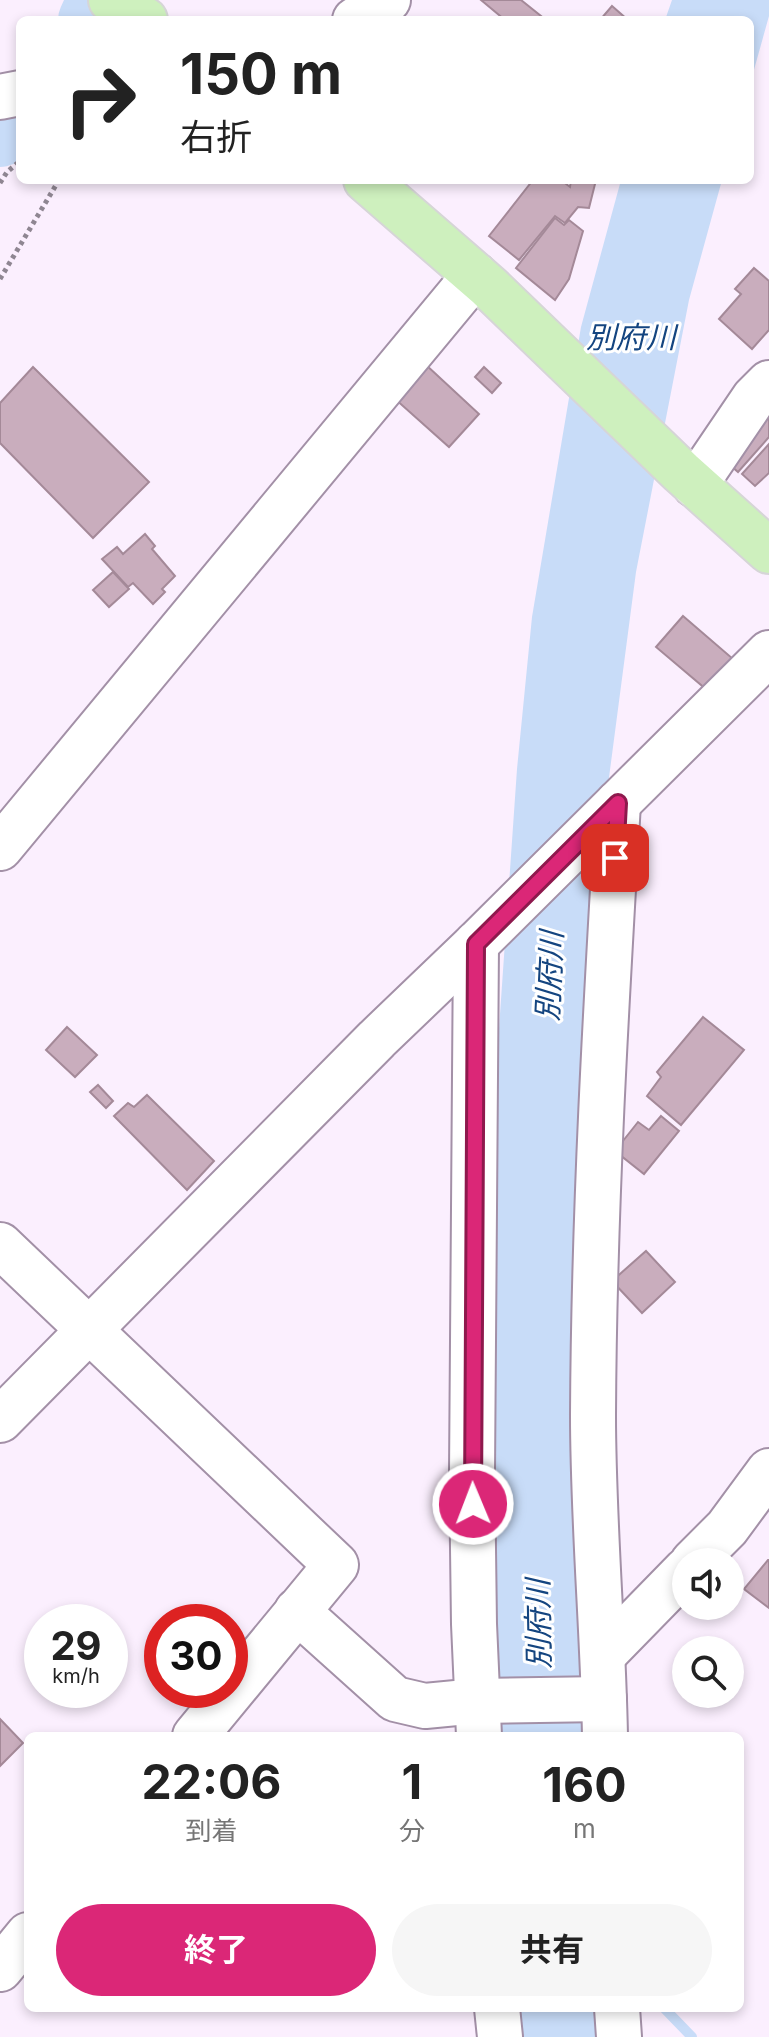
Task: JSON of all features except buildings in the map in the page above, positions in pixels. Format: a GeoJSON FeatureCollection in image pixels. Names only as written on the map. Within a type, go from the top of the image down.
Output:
{"type":"FeatureCollection","features":[{"type":"Feature","properties":{"kind":"main road"},"geometry":{"type":"LineString","coordinates":[[111,0],[138,16]]}},
{"type":"Feature","properties":{"kind":"main road"},"geometry":{"type":"LineString","coordinates":[[371,184],[475,275],[769,551]]}},
{"type":"Feature","properties":{"kind":"street"},"geometry":{"type":"LineString","coordinates":[[362,16],[388,0]]}},
{"type":"Feature","properties":{"kind":"street"},"geometry":{"type":"LineString","coordinates":[[0,848],[475,275]]}},
{"type":"Feature","properties":{"kind":"street"},"geometry":{"type":"LineString","coordinates":[[688,478],[769,383]]}},
{"type":"Feature","properties":{"kind":"street"},"geometry":{"type":"LineString","coordinates":[[0,1420],[377,1039],[769,653]]}},
{"type":"Feature","properties":{"kind":"street"},"geometry":{"type":"LineString","coordinates":[[297,1611],[395,1699],[478,1719],[604,1718],[595,1536],[595,1315],[611,809]]}},
{"type":"Feature","properties":{"kind":"street"},"geometry":{"type":"LineString","coordinates":[[478,1719],[472,1473],[480,939]]}},
{"type":"Feature","properties":{"kind":"street"},"geometry":{"type":"LineString","coordinates":[[0,1245],[336,1565],[198,1732]]}},
{"type":"Feature","properties":{"kind":"street"},"geometry":{"type":"LineString","coordinates":[[707,1548],[727,1528],[769,1471]]}},
{"type":"Feature","properties":{"kind":"street"},"geometry":{"type":"LineString","coordinates":[[603,1655],[672,1584]]}},
{"type":"Feature","properties":{"kind":"street"},"geometry":{"type":"LineString","coordinates":[[0,1969],[24,1940]]}},
{"type":"Feature","properties":{"kind":"street"},"geometry":{"type":"LineString","coordinates":[[497,2012],[500,2037]]}},
{"type":"Feature","properties":{"kind":"street"},"geometry":{"type":"LineString","coordinates":[[617,2012],[619,2037]]}},
{"type":"Feature","properties":{"kind":"path"},"geometry":{"type":"LineString","coordinates":[[0,183],[16,164]]}},
{"type":"Feature","properties":{"kind":"path"},"geometry":{"type":"LineString","coordinates":[[0,279],[57,184]]}},
{"type":"Feature","properties":{"kind":"water"},"geometry":{"type":"Polygon","coordinates":[[[672,0],[769,0],[769,16],[754,70],[754,16],[666,16],[672,0]]]}},
{"type":"Feature","properties":{"kind":"water","name":"別府川"},"geometry":{"type":"Polygon","coordinates":[[[620,184],[721,184],[689,300],[636,572],[600,846],[591,1732],[490,1732],[495,1086],[517,769],[532,617],[581,327],[620,184]]]}},
{"type":"Feature","properties":{"kind":"water"},"geometry":{"type":"Polygon","coordinates":[[[508,2012],[604,2012],[606,2037],[511,2037],[508,2012]]]}},
{"type":"Feature","properties":{"kind":"waterway"},"geometry":{"type":"LineString","coordinates":[[91,16],[98,0]]}},
{"type":"Feature","properties":{"kind":"waterway"},"geometry":{"type":"LineString","coordinates":[[0,136],[16,125]]}},
{"type":"Feature","properties":{"kind":"waterway"},"geometry":{"type":"LineString","coordinates":[[668,2012],[692,2037]]}},
{"type":"Feature","properties":{"kind":"route"},"geometry":{"type":"LineString","coordinates":[[473,1504],[476,944],[618,803],[615,858]]}}]}
